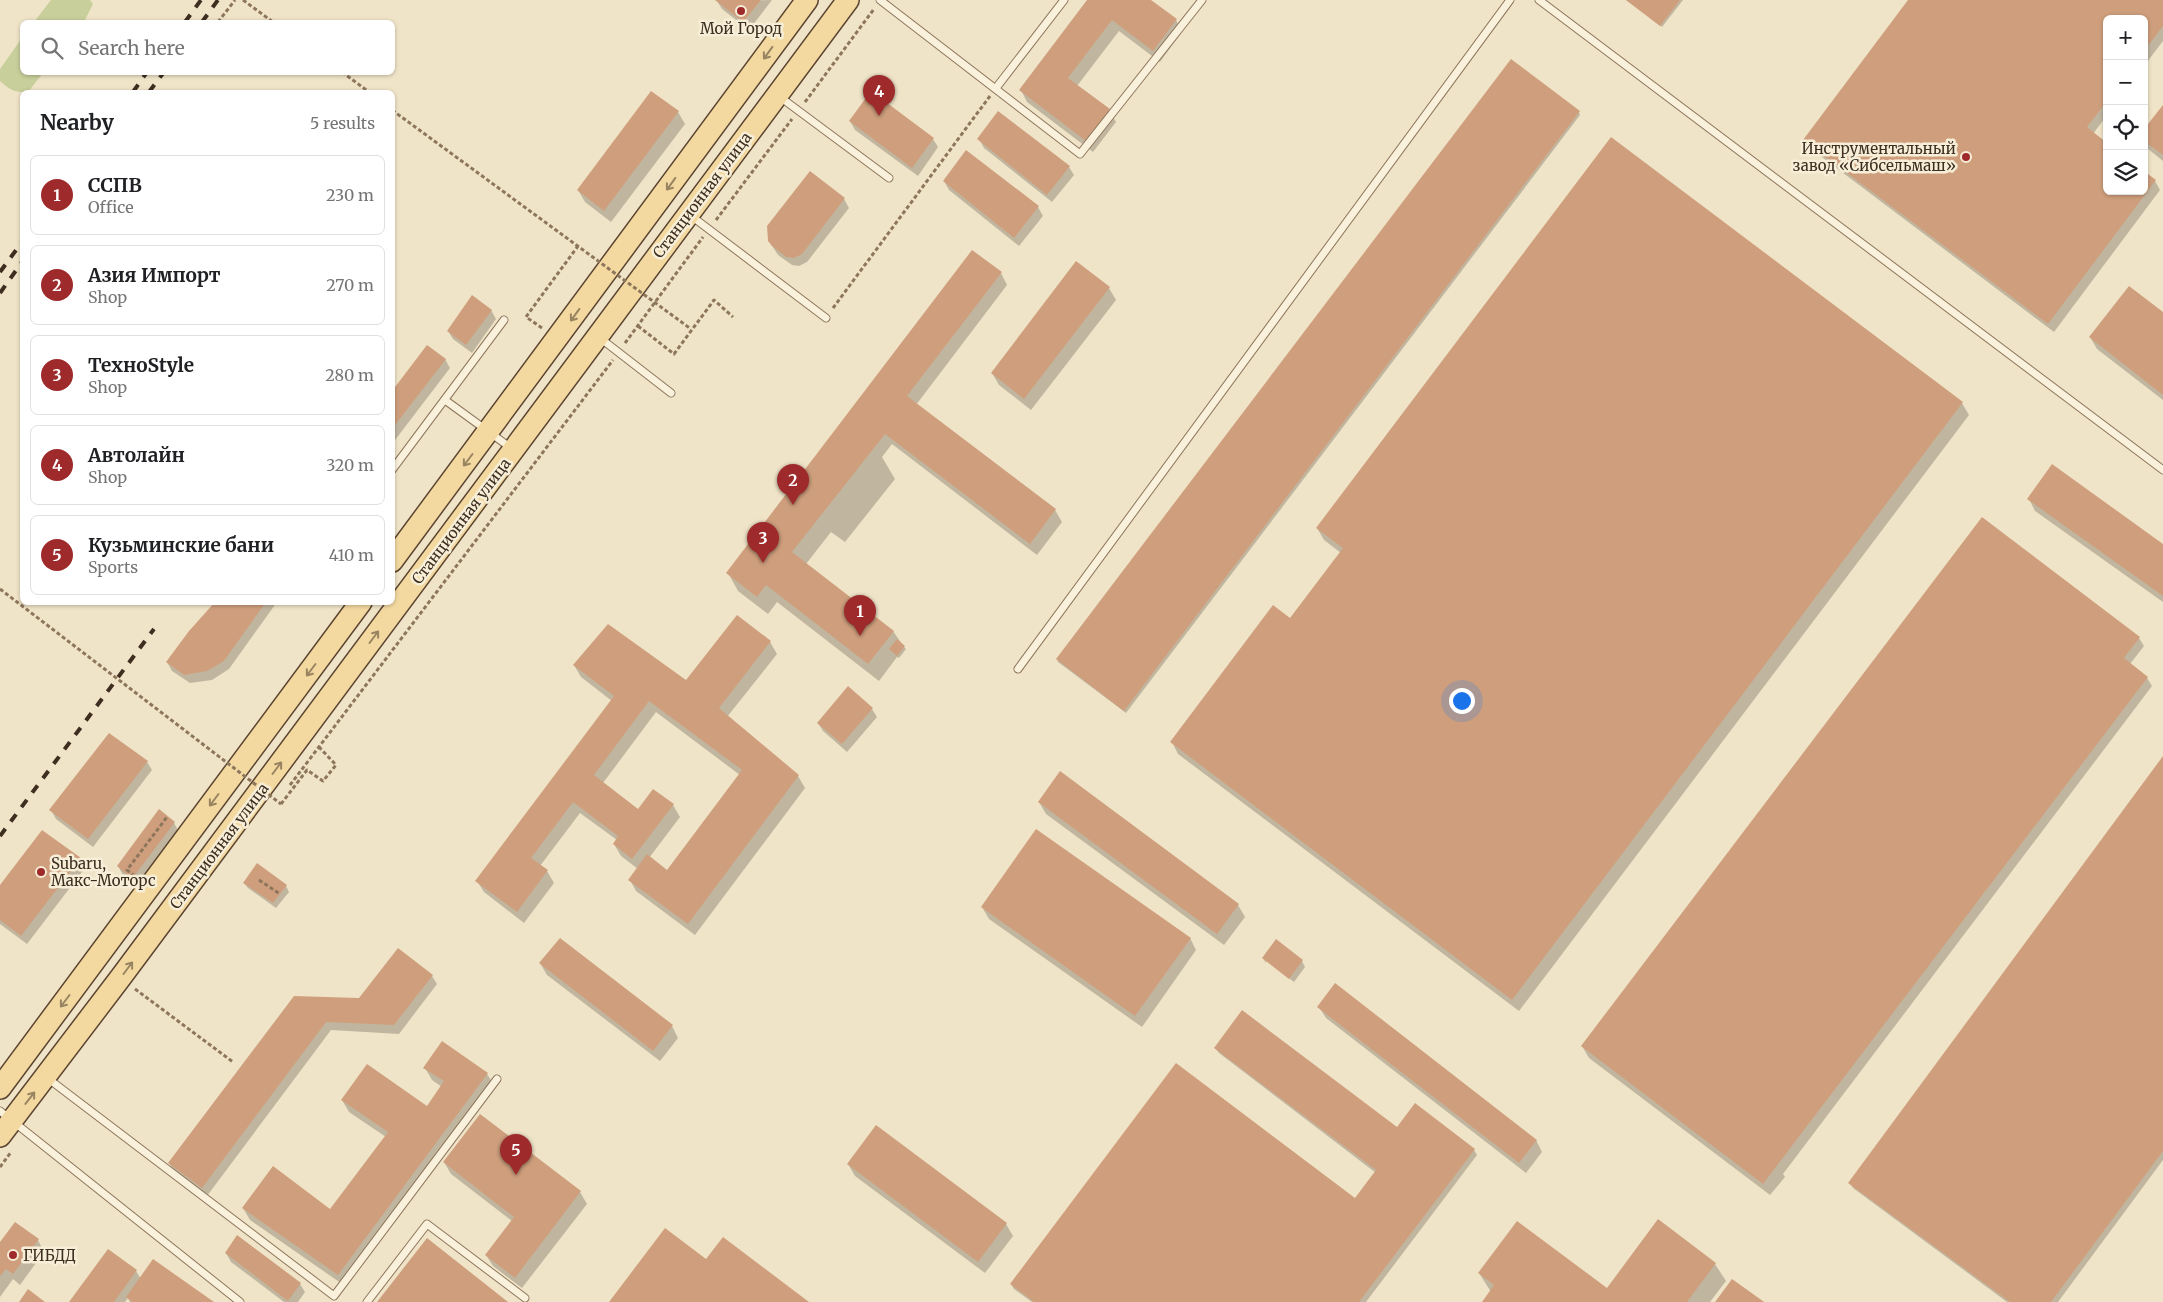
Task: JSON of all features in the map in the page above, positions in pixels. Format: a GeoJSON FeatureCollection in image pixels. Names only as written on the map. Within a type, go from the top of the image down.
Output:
{"type":"FeatureCollection","features":[{"type":"Feature","properties":{"kind":"main road","name":"Станционная улица"},"geometry":{"type":"LineString","coordinates":[[395,557],[807,0]]}},
{"type":"Feature","properties":{"kind":"main road","name":"Станционная улица"},"geometry":{"type":"LineString","coordinates":[[10,1125],[46,1077],[132,986],[513,450],[848,0]]}},
{"type":"Feature","properties":{"kind":"main road","name":"Станционная улица"},"geometry":{"type":"LineString","coordinates":[[0,1088],[360,605]]}},
{"type":"Feature","properties":{"kind":"lane"},"geometry":{"type":"LineString","coordinates":[[880,0],[1080,154],[1202,0]]}},
{"type":"Feature","properties":{"kind":"lane"},"geometry":{"type":"LineString","coordinates":[[996,88],[1064,0]]}},
{"type":"Feature","properties":{"kind":"lane"},"geometry":{"type":"LineString","coordinates":[[1018,669],[1510,0]]}},
{"type":"Feature","properties":{"kind":"lane"},"geometry":{"type":"LineString","coordinates":[[1539,0],[2163,470]]}},
{"type":"Feature","properties":{"kind":"lane"},"geometry":{"type":"LineString","coordinates":[[778,95],[889,178]]}},
{"type":"Feature","properties":{"kind":"lane"},"geometry":{"type":"LineString","coordinates":[[688,213],[826,318]]}},
{"type":"Feature","properties":{"kind":"lane"},"geometry":{"type":"LineString","coordinates":[[395,466],[504,320]]}},
{"type":"Feature","properties":{"kind":"lane"},"geometry":{"type":"LineString","coordinates":[[598,336],[671,393]]}},
{"type":"Feature","properties":{"kind":"lane"},"geometry":{"type":"LineString","coordinates":[[445,400],[513,450]]}},
{"type":"Feature","properties":{"kind":"lane"},"geometry":{"type":"LineString","coordinates":[[46,1077],[334,1296],[497,1079]]}},
{"type":"Feature","properties":{"kind":"lane"},"geometry":{"type":"LineString","coordinates":[[10,1125],[240,1302]]}},
{"type":"Feature","properties":{"kind":"lane"},"geometry":{"type":"LineString","coordinates":[[367,1302],[427,1224],[525,1298]]}},
{"type":"Feature","properties":{"kind":"path"},"geometry":{"type":"LineString","coordinates":[[220,20],[235,0]]}},
{"type":"Feature","properties":{"kind":"path"},"geometry":{"type":"LineString","coordinates":[[243,0],[271,20]]}},
{"type":"Feature","properties":{"kind":"path"},"geometry":{"type":"LineString","coordinates":[[273,808],[638,326],[874,8]]}},
{"type":"Feature","properties":{"kind":"path"},"geometry":{"type":"LineString","coordinates":[[346,75],[366,90]]}},
{"type":"Feature","properties":{"kind":"path"},"geometry":{"type":"LineString","coordinates":[[826,318],[996,88]]}},
{"type":"Feature","properties":{"kind":"path"},"geometry":{"type":"LineString","coordinates":[[395,112],[692,329]]}},
{"type":"Feature","properties":{"kind":"path"},"geometry":{"type":"LineString","coordinates":[[526,316],[578,246]]}},
{"type":"Feature","properties":{"kind":"path"},"geometry":{"type":"LineString","coordinates":[[638,326],[674,354],[714,300],[733,317]]}},
{"type":"Feature","properties":{"kind":"path"},"geometry":{"type":"LineString","coordinates":[[0,589],[20,604]]}},
{"type":"Feature","properties":{"kind":"path"},"geometry":{"type":"LineString","coordinates":[[21,605],[281,804],[307,770],[323,781],[336,765],[319,747]]}},
{"type":"Feature","properties":{"kind":"path"},"geometry":{"type":"LineString","coordinates":[[127,870],[167,817]]}},
{"type":"Feature","properties":{"kind":"path"},"geometry":{"type":"LineString","coordinates":[[259,880],[280,894]]}},
{"type":"Feature","properties":{"kind":"path"},"geometry":{"type":"LineString","coordinates":[[132,986],[233,1062]]}},
{"type":"Feature","properties":{"kind":"path"},"geometry":{"type":"LineString","coordinates":[[0,1167],[10,1125]]}},
{"type":"Feature","properties":{"kind":"green space"},"geometry":{"type":"Polygon","coordinates":[[[51,0],[90,0],[93,4],[85,20],[36,20],[51,0]]]}},
{"type":"Feature","properties":{"kind":"green space"},"geometry":{"type":"Polygon","coordinates":[[[20,41],[20,75],[41,75],[30,90],[20,90],[20,92],[7,87],[0,81],[0,69],[20,41]]]}},
{"type":"Feature","properties":{"kind":"building","name":"Мой Город"},"geometry":{"type":"Polygon","coordinates":[[[715,0],[761,0],[743,22],[715,0]]]}},
{"type":"Feature","properties":{"kind":"building"},"geometry":{"type":"Polygon","coordinates":[[[1087,0],[1151,0],[1177,19],[1153,51],[1112,20],[1068,78],[1110,109],[1086,141],[1019,90],[1087,0]]]}},
{"type":"Feature","properties":{"kind":"building"},"geometry":{"type":"Polygon","coordinates":[[[1626,0],[1680,0],[1660,26],[1626,0]]]}},
{"type":"Feature","properties":{"kind":"building","name":"Инструментальный завод «Сибсельмаш»"},"geometry":{"type":"Polygon","coordinates":[[[1908,0],[2163,0],[2163,26],[2148,46],[2148,15],[2103,15],[2103,106],[2087,127],[2103,140],[2103,195],[2145,195],[2048,324],[1803,140],[1908,0]]]}},
{"type":"Feature","properties":{"kind":"building"},"geometry":{"type":"Polygon","coordinates":[[[1511,59],[1580,111],[1124,711],[1056,659],[1511,59]]]}},
{"type":"Feature","properties":{"kind":"building"},"geometry":{"type":"Polygon","coordinates":[[[651,91],[679,111],[604,211],[577,190],[651,91]]]}},
{"type":"Feature","properties":{"kind":"building"},"geometry":{"type":"Polygon","coordinates":[[[871,91],[934,138],[912,168],[849,121],[871,91]]]}},
{"type":"Feature","properties":{"kind":"building"},"geometry":{"type":"Polygon","coordinates":[[[2163,105],[2163,155],[2148,144],[2148,124],[2163,105]]]}},
{"type":"Feature","properties":{"kind":"building"},"geometry":{"type":"Polygon","coordinates":[[[998,111],[1070,166],[1047,195],[977,139],[998,111]]]}},
{"type":"Feature","properties":{"kind":"building"},"geometry":{"type":"Polygon","coordinates":[[[1611,137],[1963,402],[1512,1000],[1170,742],[1273,605],[1290,618],[1343,548],[1316,528],[1611,137]]]}},
{"type":"Feature","properties":{"kind":"building"},"geometry":{"type":"Polygon","coordinates":[[[966,150],[1039,206],[1014,238],[943,181],[966,150]]]}},
{"type":"Feature","properties":{"kind":"building"},"geometry":{"type":"Polygon","coordinates":[[[810,171],[845,198],[802,254],[794,258],[786,257],[768,241],[767,226],[810,171]]]}},
{"type":"Feature","properties":{"kind":"building","name":"Инструментальный завод «Сибсельмаш»"},"geometry":{"type":"Polygon","coordinates":[[[2148,174],[2156,180],[2148,191],[2148,174]]]}},
{"type":"Feature","properties":{"kind":"building"},"geometry":{"type":"Polygon","coordinates":[[[972,250],[1002,272],[907,396],[1056,509],[1030,544],[885,434],[792,552],[894,631],[868,664],[766,585],[757,597],[726,573],[972,250]]]}},
{"type":"Feature","properties":{"kind":"building"},"geometry":{"type":"Polygon","coordinates":[[[1076,261],[1110,287],[1024,399],[991,373],[1076,261]]]}},
{"type":"Feature","properties":{"kind":"building"},"geometry":{"type":"Polygon","coordinates":[[[2129,286],[2163,312],[2163,395],[2089,337],[2129,286]]]}},
{"type":"Feature","properties":{"kind":"building"},"geometry":{"type":"Polygon","coordinates":[[[472,295],[492,310],[466,345],[447,331],[472,295]]]}},
{"type":"Feature","properties":{"kind":"building"},"geometry":{"type":"Polygon","coordinates":[[[427,345],[446,359],[395,425],[395,387],[427,345]]]}},
{"type":"Feature","properties":{"kind":"building"},"geometry":{"type":"Polygon","coordinates":[[[2052,464],[2163,544],[2163,596],[2027,499],[2052,464]]]}},
{"type":"Feature","properties":{"kind":"building"},"geometry":{"type":"Polygon","coordinates":[[[1982,517],[2140,637],[2124,658],[2148,677],[1763,1184],[1581,1046],[1982,517]]]}},
{"type":"Feature","properties":{"kind":"building"},"geometry":{"type":"Polygon","coordinates":[[[212,605],[264,605],[224,661],[207,671],[184,675],[166,662],[189,631],[212,605]]]}},
{"type":"Feature","properties":{"kind":"building"},"geometry":{"type":"Polygon","coordinates":[[[737,615],[771,641],[719,708],[799,775],[688,924],[628,880],[647,854],[667,870],[742,770],[649,701],[594,775],[638,809],[653,789],[674,804],[632,859],[613,844],[618,836],[573,802],[531,858],[548,870],[517,912],[475,881],[614,696],[573,665],[608,624],[686,680],[737,615]]]}},
{"type":"Feature","properties":{"kind":"building"},"geometry":{"type":"Polygon","coordinates":[[[897,639],[905,646],[897,656],[889,649],[897,639]]]}},
{"type":"Feature","properties":{"kind":"building"},"geometry":{"type":"Polygon","coordinates":[[[848,686],[873,708],[842,744],[817,723],[848,686]]]}},
{"type":"Feature","properties":{"kind":"building"},"geometry":{"type":"Polygon","coordinates":[[[109,733],[148,761],[88,839],[49,810],[109,733]]]}},
{"type":"Feature","properties":{"kind":"building"},"geometry":{"type":"Polygon","coordinates":[[[2163,756],[2163,1151],[2051,1302],[2010,1302],[1848,1183],[2163,756]]]}},
{"type":"Feature","properties":{"kind":"building"},"geometry":{"type":"Polygon","coordinates":[[[1060,771],[1239,904],[1217,934],[1038,802],[1060,771]]]}},
{"type":"Feature","properties":{"kind":"building"},"geometry":{"type":"Polygon","coordinates":[[[159,809],[175,822],[132,879],[117,866],[159,809]]]}},
{"type":"Feature","properties":{"kind":"building"},"geometry":{"type":"Polygon","coordinates":[[[1036,829],[1191,938],[1135,1016],[981,907],[1036,829]]]}},
{"type":"Feature","properties":{"kind":"building","name":"Subaru, Макс-Моторс"},"geometry":{"type":"Polygon","coordinates":[[[42,830],[81,858],[21,936],[0,920],[0,885],[42,830]]]}},
{"type":"Feature","properties":{"kind":"building"},"geometry":{"type":"Polygon","coordinates":[[[257,863],[287,885],[273,903],[243,883],[257,863]]]}},
{"type":"Feature","properties":{"kind":"building"},"geometry":{"type":"Polygon","coordinates":[[[560,938],[673,1025],[653,1051],[539,963],[560,938]]]}},
{"type":"Feature","properties":{"kind":"building"},"geometry":{"type":"Polygon","coordinates":[[[1276,939],[1303,960],[1289,979],[1262,958],[1276,939]]]}},
{"type":"Feature","properties":{"kind":"building"},"geometry":{"type":"Polygon","coordinates":[[[398,948],[433,975],[394,1025],[326,1022],[202,1188],[168,1163],[294,996],[359,998],[398,948]]]}},
{"type":"Feature","properties":{"kind":"building"},"geometry":{"type":"Polygon","coordinates":[[[1335,983],[1537,1140],[1519,1163],[1317,1007],[1335,983]]]}},
{"type":"Feature","properties":{"kind":"building"},"geometry":{"type":"Polygon","coordinates":[[[1242,1010],[1397,1127],[1415,1103],[1475,1149],[1359,1302],[1034,1302],[1010,1284],[1176,1063],[1355,1198],[1376,1170],[1214,1048],[1242,1010]]]}},
{"type":"Feature","properties":{"kind":"building"},"geometry":{"type":"Polygon","coordinates":[[[442,1041],[488,1073],[338,1275],[242,1208],[273,1166],[330,1209],[388,1132],[341,1100],[367,1064],[427,1106],[444,1081],[423,1068],[442,1041]]]}},
{"type":"Feature","properties":{"kind":"building"},"geometry":{"type":"Polygon","coordinates":[[[480,1114],[581,1191],[515,1278],[485,1255],[514,1217],[443,1162],[480,1114]]]}},
{"type":"Feature","properties":{"kind":"building"},"geometry":{"type":"Polygon","coordinates":[[[876,1125],[1007,1223],[978,1262],[847,1164],[876,1125]]]}},
{"type":"Feature","properties":{"kind":"building"},"geometry":{"type":"Polygon","coordinates":[[[1658,1219],[1716,1263],[1687,1302],[1482,1302],[1494,1285],[1478,1273],[1517,1221],[1607,1288],[1658,1219]]]}},
{"type":"Feature","properties":{"kind":"building","name":"ГИБДД"},"geometry":{"type":"Polygon","coordinates":[[[15,1222],[39,1239],[13,1274],[6,1269],[0,1276],[0,1242],[15,1222]]]}},
{"type":"Feature","properties":{"kind":"building"},"geometry":{"type":"Polygon","coordinates":[[[665,1228],[706,1259],[723,1237],[809,1302],[609,1302],[665,1228]]]}},
{"type":"Feature","properties":{"kind":"building"},"geometry":{"type":"Polygon","coordinates":[[[237,1235],[301,1283],[288,1301],[225,1253],[237,1235]]]}},
{"type":"Feature","properties":{"kind":"building"},"geometry":{"type":"Polygon","coordinates":[[[427,1238],[508,1302],[377,1302],[427,1238]]]}},
{"type":"Feature","properties":{"kind":"building"},"geometry":{"type":"Polygon","coordinates":[[[108,1249],[137,1270],[114,1302],[69,1302],[108,1249]]]}},
{"type":"Feature","properties":{"kind":"building"},"geometry":{"type":"Polygon","coordinates":[[[153,1259],[214,1302],[132,1302],[126,1297],[153,1259]]]}},
{"type":"Feature","properties":{"kind":"building"},"geometry":{"type":"Polygon","coordinates":[[[1732,1279],[1760,1299],[1764,1302],[1715,1302],[1732,1279]]]}},
{"type":"Feature","properties":{"kind":"building"},"geometry":{"type":"Polygon","coordinates":[[[28,1289],[45,1302],[19,1302],[28,1289]]]}},
{"type":"Feature","properties":{"kind":"railway"},"geometry":{"type":"LineString","coordinates":[[186,20],[201,0]]}},
{"type":"Feature","properties":{"kind":"railway"},"geometry":{"type":"LineString","coordinates":[[203,20],[218,0]]}},
{"type":"Feature","properties":{"kind":"railway"},"geometry":{"type":"LineString","coordinates":[[134,90],[145,75]]}},
{"type":"Feature","properties":{"kind":"railway"},"geometry":{"type":"LineString","coordinates":[[150,90],[162,75]]}},
{"type":"Feature","properties":{"kind":"railway"},"geometry":{"type":"LineString","coordinates":[[0,272],[20,245]]}},
{"type":"Feature","properties":{"kind":"railway"},"geometry":{"type":"LineString","coordinates":[[0,293],[20,265]]}},
{"type":"Feature","properties":{"kind":"railway"},"geometry":{"type":"LineString","coordinates":[[0,836],[154,629]]}},
{"type":"Feature","properties":{"kind":"place","name":"Мой Город"},"geometry":{"type":"Point","coordinates":[741,11]}},
{"type":"Feature","properties":{"kind":"place","name":"Автолайн"},"geometry":{"type":"Point","coordinates":[879,116]}},
{"type":"Feature","properties":{"kind":"place","name":"Инструментальный завод «Сибсельмаш»"},"geometry":{"type":"Point","coordinates":[1966,157]}},
{"type":"Feature","properties":{"kind":"place","name":"Азия Импорт"},"geometry":{"type":"Point","coordinates":[793,505]}},
{"type":"Feature","properties":{"kind":"place","name":"ТехноStyle"},"geometry":{"type":"Point","coordinates":[763,563]}},
{"type":"Feature","properties":{"kind":"place","name":"ССПВ"},"geometry":{"type":"Point","coordinates":[860,636]}},
{"type":"Feature","properties":{"kind":"place","name":"Subaru, Макс-Моторс"},"geometry":{"type":"Point","coordinates":[41,872]}},
{"type":"Feature","properties":{"kind":"place","name":"Кузьминские бани"},"geometry":{"type":"Point","coordinates":[516,1175]}},
{"type":"Feature","properties":{"kind":"place","name":"ГИБДД"},"geometry":{"type":"Point","coordinates":[13,1255]}}]}
